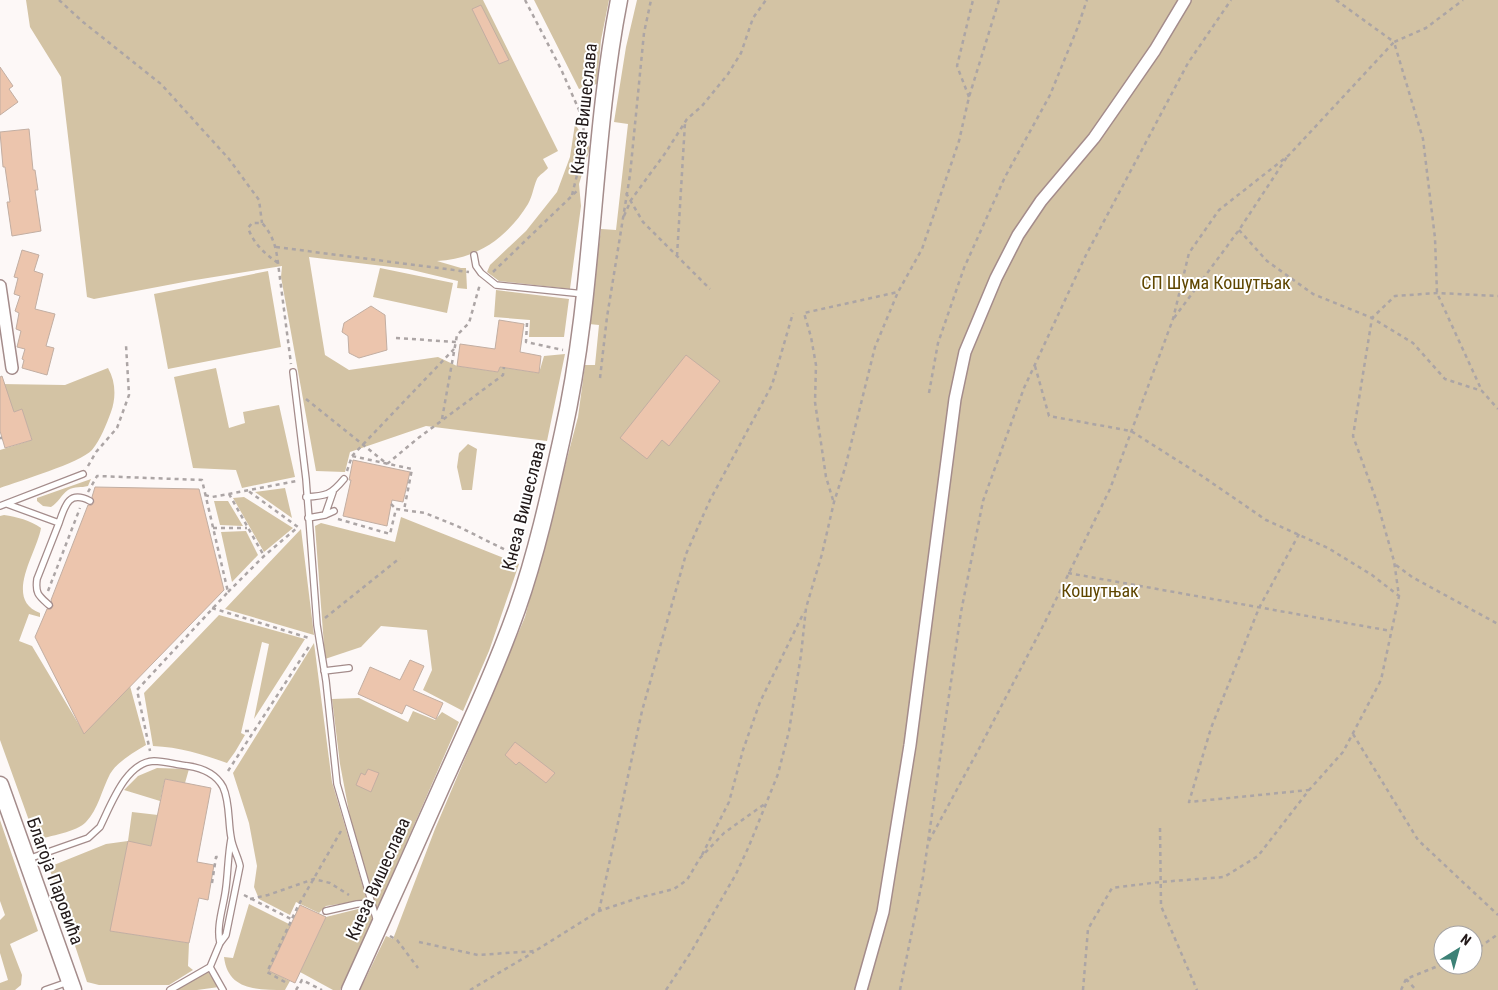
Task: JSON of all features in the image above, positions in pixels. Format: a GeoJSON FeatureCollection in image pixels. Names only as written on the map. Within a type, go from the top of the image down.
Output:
{"type":"FeatureCollection","features":[{"type":"Feature","properties":{"kind":"street","name":"Кнеза Вишеслава"},"geometry":{"type":"LineString","coordinates":[[350,990],[382,927],[493,672],[518,607],[531,563],[564,431],[577,352],[607,68],[619,0]]}},
{"type":"Feature","properties":{"kind":"street"},"geometry":{"type":"LineString","coordinates":[[861,990],[883,912],[910,745],[955,399],[964,352],[996,278],[1028,219],[1094,138],[1155,50],[1185,0]]}},
{"type":"Feature","properties":{"kind":"street"},"geometry":{"type":"LineString","coordinates":[[0,286],[12,368]]}},
{"type":"Feature","properties":{"kind":"street","name":"Благоја Паровића"},"geometry":{"type":"LineString","coordinates":[[1,789],[71,986]]}},
{"type":"Feature","properties":{"kind":"lane"},"geometry":{"type":"LineString","coordinates":[[474,255],[476,266],[483,276],[496,285],[584,294]]}},
{"type":"Feature","properties":{"kind":"lane"},"geometry":{"type":"LineString","coordinates":[[293,372],[306,483],[317,625],[337,784],[371,903],[376,918],[382,927]]}},
{"type":"Feature","properties":{"kind":"lane"},"geometry":{"type":"LineString","coordinates":[[0,506],[83,474]]}},
{"type":"Feature","properties":{"kind":"lane"},"geometry":{"type":"LineString","coordinates":[[325,515],[333,492],[344,479]]}},
{"type":"Feature","properties":{"kind":"lane"},"geometry":{"type":"LineString","coordinates":[[306,497],[333,492]]}},
{"type":"Feature","properties":{"kind":"lane"},"geometry":{"type":"LineString","coordinates":[[47,603],[39,596],[36,588],[37,579],[64,508],[75,496],[87,499]]}},
{"type":"Feature","properties":{"kind":"lane"},"geometry":{"type":"LineString","coordinates":[[7,504],[59,522]]}},
{"type":"Feature","properties":{"kind":"lane"},"geometry":{"type":"LineString","coordinates":[[308,518],[334,512]]}},
{"type":"Feature","properties":{"kind":"lane"},"geometry":{"type":"LineString","coordinates":[[324,671],[350,668]]}},
{"type":"Feature","properties":{"kind":"lane"},"geometry":{"type":"LineString","coordinates":[[26,860],[88,838],[95,833],[129,773],[142,764],[151,762],[197,768],[209,773],[218,780],[224,789],[231,839],[226,887],[218,934],[220,943]]}},
{"type":"Feature","properties":{"kind":"lane"},"geometry":{"type":"LineString","coordinates":[[170,990],[210,967],[220,943],[226,935],[240,866],[238,855],[231,839]]}},
{"type":"Feature","properties":{"kind":"lane"},"geometry":{"type":"LineString","coordinates":[[326,911],[371,903]]}},
{"type":"Feature","properties":{"kind":"lane"},"geometry":{"type":"LineString","coordinates":[[210,967],[223,990]]}},
{"type":"Feature","properties":{"kind":"lane"},"geometry":{"type":"LineString","coordinates":[[45,990],[71,986]]}},
{"type":"Feature","properties":{"kind":"path"},"geometry":{"type":"LineString","coordinates":[[59,0],[83,22],[161,84],[229,158],[259,200],[262,223],[271,233],[276,247],[293,372]]}},
{"type":"Feature","properties":{"kind":"path"},"geometry":{"type":"LineString","coordinates":[[525,0],[561,69],[587,129]]}},
{"type":"Feature","properties":{"kind":"path"},"geometry":{"type":"LineString","coordinates":[[600,378],[607,317],[630,175],[644,34],[651,0]]}},
{"type":"Feature","properties":{"kind":"path"},"geometry":{"type":"LineString","coordinates":[[622,220],[631,200],[685,122],[702,106],[728,74],[741,53],[753,18],[766,0]]}},
{"type":"Feature","properties":{"kind":"path"},"geometry":{"type":"LineString","coordinates":[[969,97],[957,66],[973,0]]}},
{"type":"Feature","properties":{"kind":"path"},"geometry":{"type":"LineString","coordinates":[[470,990],[599,911],[674,889],[688,880],[700,858],[729,802],[742,750],[760,702],[806,608],[845,468],[875,347],[898,292],[922,249],[959,141],[969,97],[999,0]]}},
{"type":"Feature","properties":{"kind":"path"},"geometry":{"type":"LineString","coordinates":[[929,393],[938,343],[964,268],[1005,177],[1050,95],[1087,0]]}},
{"type":"Feature","properties":{"kind":"path"},"geometry":{"type":"LineString","coordinates":[[900,990],[923,877],[961,612],[983,502],[1024,388],[1086,255],[1188,63],[1230,0]]}},
{"type":"Feature","properties":{"kind":"path"},"geometry":{"type":"LineString","coordinates":[[1336,0],[1394,42],[1423,139],[1435,238],[1437,293],[1482,391],[1498,409]]}},
{"type":"Feature","properties":{"kind":"path"},"geometry":{"type":"LineString","coordinates":[[928,841],[981,745],[1110,489],[1173,319],[1189,253],[1219,210],[1289,155],[1394,42],[1426,28],[1463,0]]}},
{"type":"Feature","properties":{"kind":"path"},"geometry":{"type":"LineString","coordinates":[[572,196],[581,159],[584,122]]}},
{"type":"Feature","properties":{"kind":"path"},"geometry":{"type":"LineString","coordinates":[[677,256],[685,122]]}},
{"type":"Feature","properties":{"kind":"path"},"geometry":{"type":"LineString","coordinates":[[1173,319],[1239,230],[1289,155]]}},
{"type":"Feature","properties":{"kind":"path"},"geometry":{"type":"LineString","coordinates":[[442,419],[457,335],[469,323],[478,285],[483,276],[584,185]]}},
{"type":"Feature","properties":{"kind":"path"},"geometry":{"type":"LineString","coordinates":[[626,193],[643,222],[710,289]]}},
{"type":"Feature","properties":{"kind":"path"},"geometry":{"type":"LineString","coordinates":[[262,223],[252,223],[248,228],[252,238],[264,253],[278,263]]}},
{"type":"Feature","properties":{"kind":"path"},"geometry":{"type":"LineString","coordinates":[[1239,230],[1267,261],[1313,294],[1372,318],[1413,344],[1445,379],[1482,391]]}},
{"type":"Feature","properties":{"kind":"path"},"geometry":{"type":"LineString","coordinates":[[276,247],[483,276]]}},
{"type":"Feature","properties":{"kind":"path"},"geometry":{"type":"LineString","coordinates":[[834,502],[826,476],[816,402],[816,365],[812,337],[804,313],[898,292]]}},
{"type":"Feature","properties":{"kind":"path"},"geometry":{"type":"LineString","coordinates":[[1083,990],[1088,929],[1112,888],[1224,877],[1258,856],[1309,790],[1343,752],[1381,680],[1400,596],[1394,564],[1377,502],[1353,436],[1372,318],[1395,296],[1437,293],[1498,296]]}},
{"type":"Feature","properties":{"kind":"path"},"geometry":{"type":"LineString","coordinates":[[599,911],[642,711],[686,554],[710,500],[772,385],[793,313]]}},
{"type":"Feature","properties":{"kind":"path"},"geometry":{"type":"LineString","coordinates":[[527,323],[526,342],[570,351]]}},
{"type":"Feature","properties":{"kind":"path"},"geometry":{"type":"LineString","coordinates":[[396,338],[456,342]]}},
{"type":"Feature","properties":{"kind":"path"},"geometry":{"type":"LineString","coordinates":[[83,474],[96,452],[116,428],[129,395],[126,345]]}},
{"type":"Feature","properties":{"kind":"path"},"geometry":{"type":"LineString","coordinates":[[344,479],[352,456],[454,349]]}},
{"type":"Feature","properties":{"kind":"path"},"geometry":{"type":"LineString","coordinates":[[1035,364],[1050,416],[1131,431],[1202,476],[1266,520],[1328,548],[1372,575],[1400,596]]}},
{"type":"Feature","properties":{"kind":"path"},"geometry":{"type":"LineString","coordinates":[[387,464],[442,419],[503,375],[504,367]]}},
{"type":"Feature","properties":{"kind":"path"},"geometry":{"type":"LineString","coordinates":[[295,390],[387,464]]}},
{"type":"Feature","properties":{"kind":"path"},"geometry":{"type":"LineString","coordinates":[[352,456],[412,469],[404,510]]}},
{"type":"Feature","properties":{"kind":"path"},"geometry":{"type":"LineString","coordinates":[[47,603],[97,476],[202,480],[213,528],[215,547],[228,592]]}},
{"type":"Feature","properties":{"kind":"path"},"geometry":{"type":"LineString","coordinates":[[205,495],[212,497],[287,483]]}},
{"type":"Feature","properties":{"kind":"path"},"geometry":{"type":"LineString","coordinates":[[150,751],[137,690],[212,608],[298,525],[247,490]]}},
{"type":"Feature","properties":{"kind":"path"},"geometry":{"type":"LineString","coordinates":[[229,494],[264,556]]}},
{"type":"Feature","properties":{"kind":"path"},"geometry":{"type":"LineString","coordinates":[[392,504],[396,509],[425,514],[457,526],[525,560]]}},
{"type":"Feature","properties":{"kind":"path"},"geometry":{"type":"LineString","coordinates":[[325,515],[390,534],[396,509]]}},
{"type":"Feature","properties":{"kind":"path"},"geometry":{"type":"LineString","coordinates":[[213,528],[247,528]]}},
{"type":"Feature","properties":{"kind":"path"},"geometry":{"type":"LineString","coordinates":[[1299,534],[1259,608],[1211,728],[1189,802],[1309,790]]}},
{"type":"Feature","properties":{"kind":"path"},"geometry":{"type":"LineString","coordinates":[[317,625],[400,558]]}},
{"type":"Feature","properties":{"kind":"path"},"geometry":{"type":"LineString","coordinates":[[1394,564],[1412,577],[1498,624]]}},
{"type":"Feature","properties":{"kind":"path"},"geometry":{"type":"LineString","coordinates":[[1068,573],[1392,631]]}},
{"type":"Feature","properties":{"kind":"path"},"geometry":{"type":"LineString","coordinates":[[212,608],[314,639],[228,771]]}},
{"type":"Feature","properties":{"kind":"path"},"geometry":{"type":"LineString","coordinates":[[666,990],[691,952],[736,874],[778,774],[789,731],[806,608]]}},
{"type":"Feature","properties":{"kind":"path"},"geometry":{"type":"LineString","coordinates":[[245,731],[252,732]]}},
{"type":"Feature","properties":{"kind":"path"},"geometry":{"type":"LineString","coordinates":[[1353,734],[1418,840],[1498,916]]}},
{"type":"Feature","properties":{"kind":"path"},"geometry":{"type":"LineString","coordinates":[[700,858],[724,833],[767,803]]}},
{"type":"Feature","properties":{"kind":"path"},"geometry":{"type":"LineString","coordinates":[[286,982],[267,972],[291,919],[347,821]]}},
{"type":"Feature","properties":{"kind":"path"},"geometry":{"type":"LineString","coordinates":[[1160,828],[1161,906],[1197,990]]}},
{"type":"Feature","properties":{"kind":"path"},"geometry":{"type":"LineString","coordinates":[[216,857],[219,857],[216,884],[212,883],[216,857]]}},
{"type":"Feature","properties":{"kind":"path"},"geometry":{"type":"LineString","coordinates":[[250,899],[312,880],[330,884],[362,904]]}},
{"type":"Feature","properties":{"kind":"path"},"geometry":{"type":"LineString","coordinates":[[243,894],[291,919]]}},
{"type":"Feature","properties":{"kind":"path"},"geometry":{"type":"LineString","coordinates":[[382,927],[397,940],[418,968]]}},
{"type":"Feature","properties":{"kind":"path"},"geometry":{"type":"LineString","coordinates":[[1483,945],[1498,934]]}},
{"type":"Feature","properties":{"kind":"path"},"geometry":{"type":"LineString","coordinates":[[419,942],[478,955],[535,951]]}},
{"type":"Feature","properties":{"kind":"path"},"geometry":{"type":"LineString","coordinates":[[1400,990],[1406,979],[1433,968]]}},
{"type":"Feature","properties":{"kind":"path"},"geometry":{"type":"LineString","coordinates":[[299,976],[302,980],[322,990]]}},
{"type":"Feature","properties":{"kind":"path"},"geometry":{"type":"LineString","coordinates":[[1406,979],[1416,990]]}},
{"type":"Feature","properties":{"kind":"path"},"geometry":{"type":"LineString","coordinates":[[296,990],[302,980]]}},
{"type":"Feature","properties":{"kind":"green space"},"geometry":{"type":"Polygon","coordinates":[[[26,0],[483,0],[558,151],[543,159],[548,168],[537,179],[531,198],[520,216],[501,236],[478,251],[465,256],[437,261],[466,268],[467,289],[457,288],[458,281],[408,269],[309,257],[325,355],[349,370],[438,357],[457,366],[498,372],[500,367],[539,373],[544,356],[565,354],[547,441],[426,426],[350,452],[345,472],[316,471],[281,277],[282,266],[94,299],[87,297],[61,77],[30,27],[26,0]]]}},
{"type":"Feature","properties":{"kind":"green space"},"geometry":{"type":"Polygon","coordinates":[[[534,0],[609,0],[601,40],[597,84],[579,89],[534,0]]]}},
{"type":"Feature","properties":{"kind":"green space","name":"Кошутњак"},"geometry":{"type":"Polygon","coordinates":[[[637,0],[1498,0],[1498,990],[360,990],[386,936],[393,939],[435,829],[525,617],[578,417],[585,365],[595,365],[599,325],[589,324],[601,229],[616,230],[628,124],[614,122],[626,47],[637,0]]]}},
{"type":"Feature","properties":{"kind":"green space"},"geometry":{"type":"Polygon","coordinates":[[[575,124],[590,148],[579,184],[581,206],[570,289],[499,281],[487,272],[490,265],[526,231],[557,192],[570,157],[575,124]]]}},
{"type":"Feature","properties":{"kind":"green space"},"geometry":{"type":"Polygon","coordinates":[[[380,268],[453,283],[447,313],[373,297],[380,268]]]}},
{"type":"Feature","properties":{"kind":"green space"},"geometry":{"type":"Polygon","coordinates":[[[268,271],[281,347],[168,369],[154,294],[268,271]]]}},
{"type":"Feature","properties":{"kind":"green space"},"geometry":{"type":"Polygon","coordinates":[[[496,290],[569,299],[564,337],[529,337],[530,320],[494,317],[496,290]]]}},
{"type":"Feature","properties":{"kind":"green space"},"geometry":{"type":"Polygon","coordinates":[[[108,368],[114,384],[114,401],[103,432],[92,450],[63,466],[0,488],[0,450],[32,440],[22,410],[14,412],[0,384],[65,385],[108,368]]]}},
{"type":"Feature","properties":{"kind":"green space"},"geometry":{"type":"Polygon","coordinates":[[[216,368],[229,428],[245,423],[243,412],[279,405],[295,477],[242,488],[236,470],[193,468],[174,377],[216,368]]]}},
{"type":"Feature","properties":{"kind":"green space"},"geometry":{"type":"Polygon","coordinates":[[[468,444],[477,449],[472,490],[462,490],[457,467],[459,453],[468,444]]]}},
{"type":"Feature","properties":{"kind":"green space"},"geometry":{"type":"Polygon","coordinates":[[[91,479],[88,486],[68,490],[51,507],[43,506],[37,501],[37,498],[91,479]]]}},
{"type":"Feature","properties":{"kind":"green space"},"geometry":{"type":"Polygon","coordinates":[[[285,488],[292,518],[255,492],[285,488]]]}},
{"type":"Feature","properties":{"kind":"green space"},"geometry":{"type":"Polygon","coordinates":[[[244,497],[293,528],[264,552],[233,498],[244,497]]]}},
{"type":"Feature","properties":{"kind":"green space"},"geometry":{"type":"Polygon","coordinates":[[[214,501],[228,501],[243,526],[220,525],[214,501]]]}},
{"type":"Feature","properties":{"kind":"green space"},"geometry":{"type":"Polygon","coordinates":[[[4,515],[23,519],[41,528],[25,575],[23,587],[24,597],[29,606],[40,613],[40,617],[29,614],[19,641],[32,646],[84,733],[130,686],[146,745],[113,769],[94,812],[86,822],[70,831],[36,840],[0,740],[0,516],[4,515]]]}},
{"type":"Feature","properties":{"kind":"green space"},"geometry":{"type":"Polygon","coordinates":[[[401,517],[519,564],[489,651],[463,711],[423,690],[432,670],[427,630],[381,626],[361,647],[325,659],[315,526],[321,523],[395,542],[401,517]]]}},
{"type":"Feature","properties":{"kind":"green space"},"geometry":{"type":"Polygon","coordinates":[[[301,529],[314,635],[225,609],[301,529]]]}},
{"type":"Feature","properties":{"kind":"green space"},"geometry":{"type":"Polygon","coordinates":[[[246,531],[258,555],[232,582],[221,532],[246,531]]]}},
{"type":"Feature","properties":{"kind":"green space"},"geometry":{"type":"Polygon","coordinates":[[[219,615],[305,639],[254,719],[269,644],[262,642],[241,733],[245,735],[227,763],[190,752],[153,746],[144,693],[219,615]]]}},
{"type":"Feature","properties":{"kind":"green space"},"geometry":{"type":"Polygon","coordinates":[[[314,643],[332,782],[367,900],[326,906],[319,913],[296,902],[290,915],[259,899],[254,887],[257,866],[249,823],[233,773],[314,643]]]}},
{"type":"Feature","properties":{"kind":"green space"},"geometry":{"type":"Polygon","coordinates":[[[359,698],[408,722],[413,711],[435,720],[442,712],[459,722],[377,910],[350,817],[340,764],[332,699],[359,698]]]}},
{"type":"Feature","properties":{"kind":"green space"},"geometry":{"type":"Polygon","coordinates":[[[157,768],[189,769],[185,783],[165,779],[160,801],[124,790],[138,776],[157,768]]]}},
{"type":"Feature","properties":{"kind":"green space"},"geometry":{"type":"Polygon","coordinates":[[[132,812],[158,815],[151,846],[128,842],[111,931],[189,943],[188,966],[193,970],[169,985],[99,985],[87,982],[49,867],[106,844],[128,841],[132,812]]]}},
{"type":"Feature","properties":{"kind":"green space"},"geometry":{"type":"Polygon","coordinates":[[[0,820],[38,931],[10,944],[22,975],[21,985],[15,990],[0,990],[0,983],[8,980],[0,953],[0,920],[5,915],[0,901],[0,820]]]}},
{"type":"Feature","properties":{"kind":"green space"},"geometry":{"type":"Polygon","coordinates":[[[249,904],[291,925],[269,971],[290,981],[285,990],[245,986],[231,976],[227,968],[224,957],[233,958],[249,904]]]}},
{"type":"Feature","properties":{"kind":"green space"},"geometry":{"type":"Polygon","coordinates":[[[370,906],[373,917],[372,921],[340,990],[333,990],[300,972],[326,917],[370,906]]]}},
{"type":"Feature","properties":{"kind":"green space"},"geometry":{"type":"Polygon","coordinates":[[[208,972],[219,987],[175,990],[208,972]]]}},
{"type":"Feature","properties":{"kind":"building"},"geometry":{"type":"Polygon","coordinates":[[[481,5],[509,60],[499,64],[472,9],[481,5]]]}},
{"type":"Feature","properties":{"kind":"building"},"geometry":{"type":"Polygon","coordinates":[[[0,67],[13,86],[9,89],[18,102],[0,115],[0,67]]]}},
{"type":"Feature","properties":{"kind":"building"},"geometry":{"type":"Polygon","coordinates":[[[29,129],[33,170],[35,170],[38,190],[35,190],[41,231],[12,236],[7,202],[10,202],[5,167],[3,167],[0,132],[29,129]]]}},
{"type":"Feature","properties":{"kind":"building"},"geometry":{"type":"Polygon","coordinates":[[[22,250],[39,255],[34,271],[43,274],[35,309],[55,314],[46,346],[54,348],[47,375],[22,368],[25,349],[17,347],[21,331],[16,329],[19,313],[15,311],[20,296],[14,294],[18,278],[14,277],[22,250]]]}},
{"type":"Feature","properties":{"kind":"building"},"geometry":{"type":"Polygon","coordinates":[[[371,306],[385,315],[387,350],[359,358],[349,353],[348,336],[342,332],[344,323],[371,306]]]}},
{"type":"Feature","properties":{"kind":"building"},"geometry":{"type":"Polygon","coordinates":[[[499,320],[524,324],[520,352],[541,356],[539,373],[500,367],[498,372],[457,366],[460,344],[495,349],[499,320]]]}},
{"type":"Feature","properties":{"kind":"building"},"geometry":{"type":"Polygon","coordinates":[[[686,355],[720,381],[669,446],[662,440],[647,459],[620,438],[686,355]]]}},
{"type":"Feature","properties":{"kind":"building"},"geometry":{"type":"Polygon","coordinates":[[[2,376],[14,412],[22,409],[32,440],[5,448],[0,431],[0,377],[2,376]]]}},
{"type":"Feature","properties":{"kind":"building"},"geometry":{"type":"Polygon","coordinates":[[[353,460],[410,472],[403,502],[392,500],[387,526],[343,516],[351,480],[349,480],[353,460]]]}},
{"type":"Feature","properties":{"kind":"building"},"geometry":{"type":"Polygon","coordinates":[[[95,487],[199,489],[224,590],[84,734],[35,637],[47,609],[51,609],[53,606],[51,600],[88,505],[92,505],[94,502],[92,497],[95,487]]]}},
{"type":"Feature","properties":{"kind":"building"},"geometry":{"type":"Polygon","coordinates":[[[410,660],[424,666],[413,690],[443,703],[436,719],[406,705],[402,714],[358,694],[370,667],[400,680],[410,660]]]}},
{"type":"Feature","properties":{"kind":"building"},"geometry":{"type":"Polygon","coordinates":[[[515,742],[555,773],[546,783],[519,762],[516,765],[505,755],[515,742]]]}},
{"type":"Feature","properties":{"kind":"building"},"geometry":{"type":"Polygon","coordinates":[[[368,769],[379,773],[371,792],[356,785],[361,773],[365,775],[368,769]]]}},
{"type":"Feature","properties":{"kind":"building"},"geometry":{"type":"Polygon","coordinates":[[[165,779],[211,788],[197,862],[214,865],[208,900],[199,898],[189,943],[110,931],[128,841],[151,846],[165,779]]]}},
{"type":"Feature","properties":{"kind":"building"},"geometry":{"type":"Polygon","coordinates":[[[300,905],[326,917],[295,983],[269,971],[300,905]]]}},
{"type":"Feature","properties":{"kind":"park label","name":"СП Шума Кошутњак"},"geometry":{"type":"Point","coordinates":[1216,283]}}]}
